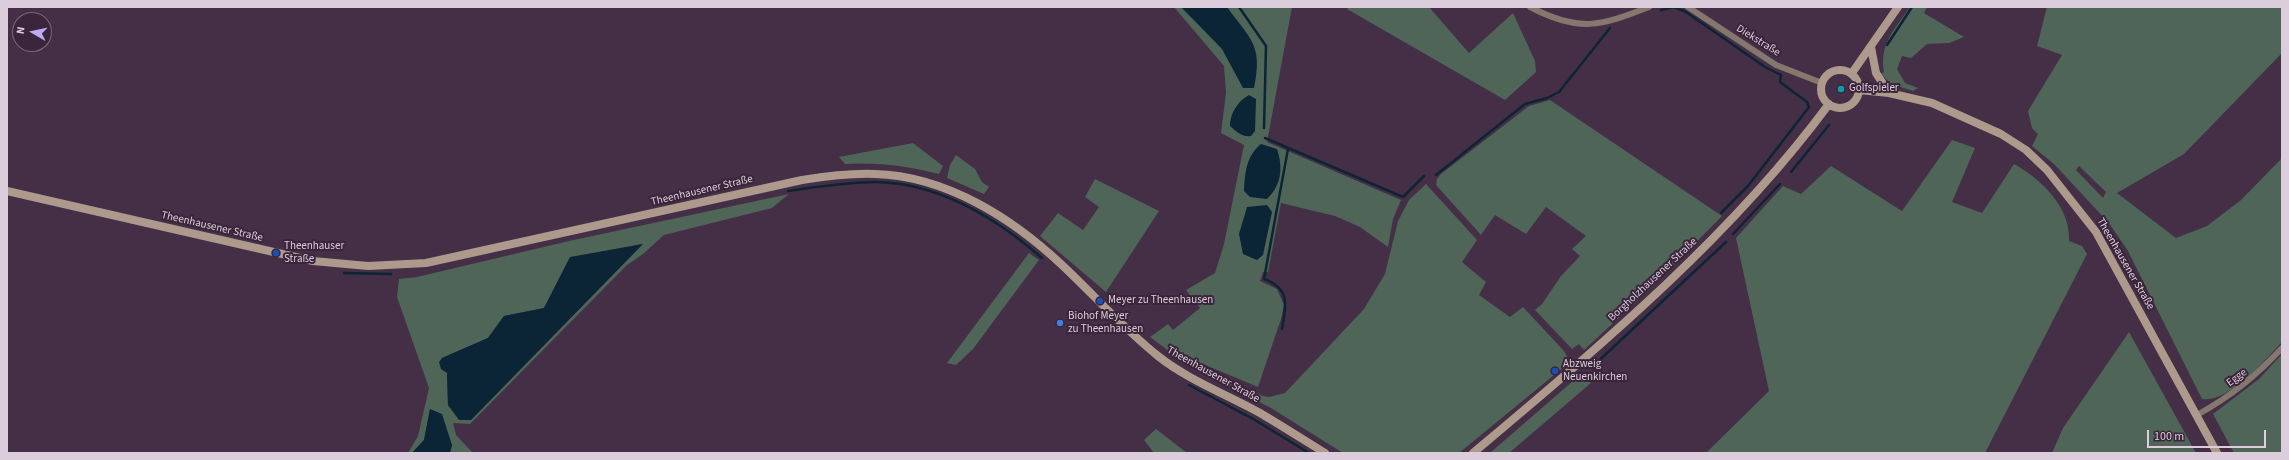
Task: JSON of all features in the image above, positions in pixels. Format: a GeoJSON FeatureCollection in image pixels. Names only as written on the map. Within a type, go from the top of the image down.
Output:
{"type":"FeatureCollection","features":[{"type":"Feature","properties":{"kind":"street"},"geometry":{"type":"LineString","coordinates":[[1530,7],[1557,20],[1584,25],[1598,25],[1650,7]]}},
{"type":"Feature","properties":{"kind":"street","name":"Diekstraße"},"geometry":{"type":"LineString","coordinates":[[1688,7],[1776,65],[1822,83]]}},
{"type":"Feature","properties":{"kind":"street"},"geometry":{"type":"LineString","coordinates":[[1852,74],[1898,7]]}},
{"type":"Feature","properties":{"kind":"street"},"geometry":{"type":"LineString","coordinates":[[1871,47],[1876,73],[1889,93]]}},
{"type":"Feature","properties":{"kind":"street"},"geometry":{"type":"LineString","coordinates":[[1834,70],[1847,70],[1852,74],[1856,78],[1859,90],[1856,100],[1848,106],[1838,108],[1829,104],[1822,95],[1822,83],[1829,73],[1834,70]]}},
{"type":"Feature","properties":{"kind":"street","name":"Theenhausener Straße"},"geometry":{"type":"LineString","coordinates":[[1859,90],[1889,93],[1932,103],[2001,134],[2026,150],[2047,170],[2096,232],[2217,453]]}},
{"type":"Feature","properties":{"kind":"street","name":"Borgholzhausener Straße"},"geometry":{"type":"LineString","coordinates":[[1473,453],[1578,364],[1669,282],[1727,224],[1776,170],[1829,104]]}},
{"type":"Feature","properties":{"kind":"street","name":"Theenhausener Straße"},"geometry":{"type":"LineString","coordinates":[[7,191],[313,261],[368,266],[426,263],[802,180],[846,174],[877,174],[914,179],[940,187],[974,202],[1001,217],[1052,256],[1158,356],[1183,373],[1260,413],[1325,453]]}},
{"type":"Feature","properties":{"kind":"street","name":"Egge"},"geometry":{"type":"LineString","coordinates":[[2197,416],[2256,376],[2282,348]]}},
{"type":"Feature","properties":{"kind":"green space"},"geometry":{"type":"Polygon","coordinates":[[[1174,7],[1292,7],[1267,142],[1401,200],[1393,219],[1388,247],[1360,227],[1335,216],[1281,203],[1268,272],[1263,272],[1260,281],[1277,289],[1284,305],[1281,319],[1258,387],[1203,364],[1190,367],[1150,337],[1168,324],[1173,330],[1200,308],[1186,290],[1215,273],[1224,244],[1244,145],[1221,133],[1226,93],[1224,66],[1174,7]]]}},
{"type":"Feature","properties":{"kind":"green space"},"geometry":{"type":"Polygon","coordinates":[[[1349,7],[1429,7],[1469,53],[1513,13],[1535,61],[1536,72],[1505,100],[1347,9],[1349,7]]]}},
{"type":"Feature","properties":{"kind":"green space"},"geometry":{"type":"Polygon","coordinates":[[[1910,7],[1927,7],[1924,13],[1964,37],[1949,43],[1927,44],[1911,58],[1902,56],[1897,69],[1905,83],[1918,88],[1913,91],[1891,84],[1881,74],[1884,72],[1883,62],[1886,45],[1894,30],[1910,7]]]}},
{"type":"Feature","properties":{"kind":"green space"},"geometry":{"type":"Polygon","coordinates":[[[2047,7],[2282,7],[2282,53],[2184,154],[2117,193],[2176,238],[2207,226],[2241,200],[2282,158],[2282,342],[2246,379],[2224,394],[2212,398],[2202,399],[2128,251],[2111,226],[2095,208],[2054,164],[2032,146],[2038,134],[2032,128],[2028,111],[2062,55],[2037,46],[2047,7]],[[2079,166],[2076,170],[2103,198],[2106,192],[2079,166]]]}},
{"type":"Feature","properties":{"kind":"green space"},"geometry":{"type":"Polygon","coordinates":[[[1550,100],[1722,216],[1652,287],[1584,350],[1579,344],[1572,349],[1535,310],[1542,304],[1561,276],[1580,256],[1572,249],[1586,236],[1546,207],[1526,234],[1495,215],[1481,235],[1436,185],[1437,179],[1441,174],[1529,106],[1550,100]]]}},
{"type":"Feature","properties":{"kind":"green space"},"geometry":{"type":"Polygon","coordinates":[[[1952,140],[1975,148],[1952,202],[1982,213],[2014,164],[2044,186],[2052,195],[2060,206],[2065,217],[2069,241],[2082,246],[2087,254],[1985,453],[1706,453],[1769,391],[1736,238],[1783,186],[1801,194],[1831,166],[1902,211],[1952,140]]]}},
{"type":"Feature","properties":{"kind":"green space"},"geometry":{"type":"Polygon","coordinates":[[[913,143],[943,166],[939,174],[892,165],[845,164],[839,157],[913,143]]]}},
{"type":"Feature","properties":{"kind":"green space"},"geometry":{"type":"Polygon","coordinates":[[[956,155],[975,169],[982,182],[989,187],[984,194],[947,178],[950,165],[956,155]]]}},
{"type":"Feature","properties":{"kind":"green space"},"geometry":{"type":"Polygon","coordinates":[[[1095,179],[1159,211],[1106,292],[1040,236],[1058,213],[1083,230],[1099,207],[1085,197],[1095,179]]]}},
{"type":"Feature","properties":{"kind":"green space"},"geometry":{"type":"Polygon","coordinates":[[[1426,184],[1477,240],[1462,262],[1486,282],[1479,295],[1510,317],[1523,307],[1564,351],[1570,362],[1459,453],[1343,453],[1271,408],[1207,375],[1208,373],[1263,396],[1269,397],[1285,393],[1364,309],[1385,274],[1398,221],[1409,200],[1426,184]]]}},
{"type":"Feature","properties":{"kind":"green space"},"geometry":{"type":"Polygon","coordinates":[[[789,194],[772,208],[664,235],[643,254],[627,265],[470,424],[453,423],[456,435],[473,453],[450,453],[452,445],[430,409],[424,440],[412,453],[408,453],[418,436],[429,388],[397,297],[399,279],[417,277],[569,241],[789,194]],[[642,244],[570,258],[544,308],[504,316],[488,338],[442,358],[447,373],[448,406],[471,420],[642,244]]]}},
{"type":"Feature","properties":{"kind":"green space"},"geometry":{"type":"Polygon","coordinates":[[[1029,253],[1039,260],[973,349],[956,365],[947,363],[1029,253]]]}},
{"type":"Feature","properties":{"kind":"green space"},"geometry":{"type":"Polygon","coordinates":[[[2129,332],[2196,453],[2052,453],[2063,428],[2129,332]]]}},
{"type":"Feature","properties":{"kind":"green space"},"geometry":{"type":"Polygon","coordinates":[[[2282,354],[2282,453],[2234,453],[2213,414],[2259,379],[2282,354]]]}},
{"type":"Feature","properties":{"kind":"green space"},"geometry":{"type":"Polygon","coordinates":[[[1581,374],[1591,383],[1509,453],[1490,453],[1581,374]]]}},
{"type":"Feature","properties":{"kind":"green space"},"geometry":{"type":"Polygon","coordinates":[[[1156,429],[1187,453],[1154,453],[1144,440],[1156,429]]]}},
{"type":"Feature","properties":{"kind":"water"},"geometry":{"type":"Polygon","coordinates":[[[1181,7],[1227,7],[1248,36],[1256,52],[1257,62],[1254,88],[1243,88],[1222,49],[1181,7]]]}},
{"type":"Feature","properties":{"kind":"water"},"geometry":{"type":"Polygon","coordinates":[[[1249,95],[1256,99],[1255,131],[1251,136],[1244,136],[1239,134],[1230,126],[1230,121],[1235,108],[1249,95]]]}},
{"type":"Feature","properties":{"kind":"water"},"geometry":{"type":"Polygon","coordinates":[[[1261,144],[1277,149],[1280,162],[1280,176],[1276,188],[1267,199],[1250,197],[1244,191],[1249,159],[1261,144]]]}},
{"type":"Feature","properties":{"kind":"water"},"geometry":{"type":"Polygon","coordinates":[[[1267,205],[1272,212],[1263,255],[1257,260],[1243,254],[1239,234],[1247,207],[1267,205]]]}},
{"type":"Feature","properties":{"kind":"water"},"geometry":{"type":"Polygon","coordinates":[[[643,244],[471,420],[459,420],[448,405],[447,373],[441,369],[439,362],[442,358],[488,338],[504,316],[544,308],[570,257],[643,244]]]}},
{"type":"Feature","properties":{"kind":"water"},"geometry":{"type":"Polygon","coordinates":[[[430,409],[442,414],[452,445],[450,453],[412,453],[424,440],[430,409]]]}},
{"type":"Feature","properties":{"kind":"waterway"},"geometry":{"type":"LineString","coordinates":[[1239,7],[1266,46],[1264,128]]}},
{"type":"Feature","properties":{"kind":"waterway"},"geometry":{"type":"LineString","coordinates":[[1661,10],[1674,7],[1686,12],[1765,67],[1781,75],[1780,82],[1807,102],[1809,107],[1748,186],[1721,213]]}},
{"type":"Feature","properties":{"kind":"waterway"},"geometry":{"type":"LineString","coordinates":[[1887,45],[1912,7]]}},
{"type":"Feature","properties":{"kind":"waterway"},"geometry":{"type":"LineString","coordinates":[[1436,175],[1525,104],[1547,98],[1559,92],[1610,28]]}},
{"type":"Feature","properties":{"kind":"waterway"},"geometry":{"type":"LineString","coordinates":[[1791,172],[1829,125]]}},
{"type":"Feature","properties":{"kind":"waterway"},"geometry":{"type":"LineString","coordinates":[[1265,138],[1403,197],[1424,176]]}},
{"type":"Feature","properties":{"kind":"waterway"},"geometry":{"type":"LineString","coordinates":[[1282,329],[1285,312],[1285,299],[1283,293],[1273,283],[1264,279],[1288,149]]}},
{"type":"Feature","properties":{"kind":"waterway"},"geometry":{"type":"LineString","coordinates":[[788,191],[865,182],[899,184],[922,189],[965,205],[986,217],[1006,229],[1042,258]]}},
{"type":"Feature","properties":{"kind":"waterway"},"geometry":{"type":"LineString","coordinates":[[1733,234],[1780,184]]}},
{"type":"Feature","properties":{"kind":"waterway"},"geometry":{"type":"LineString","coordinates":[[1592,367],[1726,242]]}},
{"type":"Feature","properties":{"kind":"waterway"},"geometry":{"type":"LineString","coordinates":[[344,273],[391,274]]}},
{"type":"Feature","properties":{"kind":"waterway"},"geometry":{"type":"LineString","coordinates":[[1189,385],[1255,420],[1309,453]]}},
{"type":"Feature","properties":{"kind":"place","name":"Golfspieler"},"geometry":{"type":"Point","coordinates":[1841,89]}},
{"type":"Feature","properties":{"kind":"place","name":"Theenhauser Straße"},"geometry":{"type":"Point","coordinates":[276,253]}},
{"type":"Feature","properties":{"kind":"place","name":"Meyer zu Theenhausen"},"geometry":{"type":"Point","coordinates":[1100,301]}},
{"type":"Feature","properties":{"kind":"place","name":"Biohof Meyer zu Theenhausen"},"geometry":{"type":"Point","coordinates":[1060,323]}},
{"type":"Feature","properties":{"kind":"place","name":"Abzweig Neuenkirchen"},"geometry":{"type":"Point","coordinates":[1555,371]}}]}
